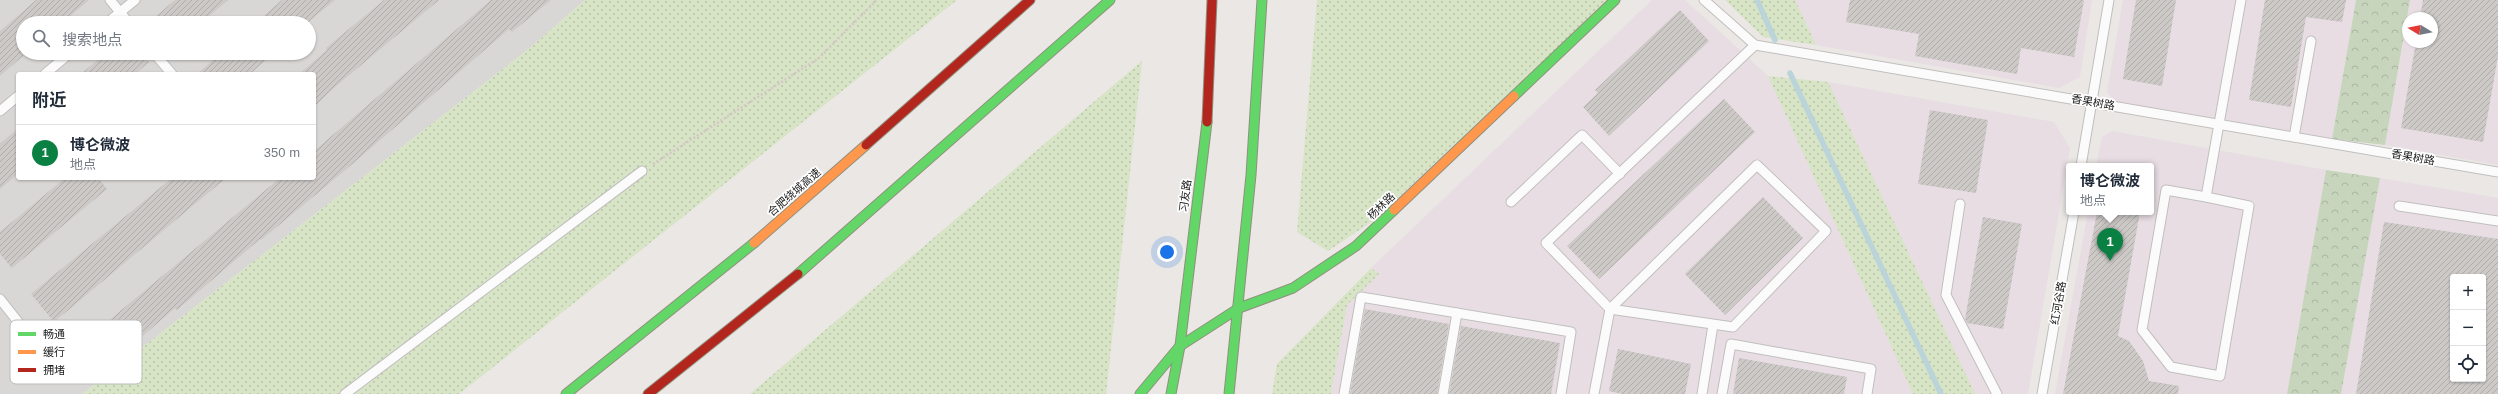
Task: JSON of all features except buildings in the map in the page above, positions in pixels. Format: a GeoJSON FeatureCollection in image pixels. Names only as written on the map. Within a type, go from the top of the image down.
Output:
{"type":"FeatureCollection","features":[{"type":"Feature","properties":{"kind":"main road","name":"合肥绕城高速"},"geometry":{"type":"LineString","coordinates":[[566,394],[746,250],[1030,0]]}},
{"type":"Feature","properties":{"kind":"main road"},"geometry":{"type":"LineString","coordinates":[[648,394],[773,296],[1110,0]]}},
{"type":"Feature","properties":{"kind":"main road","name":"习友路"},"geometry":{"type":"LineString","coordinates":[[1171,394],[1180,346],[1209,102],[1212,0]]}},
{"type":"Feature","properties":{"kind":"main road"},"geometry":{"type":"LineString","coordinates":[[1229,394],[1239,308],[1251,175],[1262,0]]}},
{"type":"Feature","properties":{"kind":"main road","name":"杨林路"},"geometry":{"type":"LineString","coordinates":[[1140,394],[1180,346],[1239,308],[1293,288],[1356,246],[1615,0]]}},
{"type":"Feature","properties":{"kind":"lane"},"geometry":{"type":"LineString","coordinates":[[110,0],[123,16]]}},
{"type":"Feature","properties":{"kind":"lane"},"geometry":{"type":"LineString","coordinates":[[115,16],[135,0]]}},
{"type":"Feature","properties":{"kind":"lane"},"geometry":{"type":"LineString","coordinates":[[1594,394],[1610,309],[1757,165],[1826,231],[1733,327],[1610,309],[1546,243],[1755,44],[1704,0]]}},
{"type":"Feature","properties":{"kind":"lane"},"geometry":{"type":"LineString","coordinates":[[2082,163],[2109,0]]}},
{"type":"Feature","properties":{"kind":"lane"},"geometry":{"type":"LineString","coordinates":[[2206,197],[2241,0]]}},
{"type":"Feature","properties":{"kind":"lane"},"geometry":{"type":"LineString","coordinates":[[2294,137],[2311,41]]}},
{"type":"Feature","properties":{"kind":"lane","name":"香果树路"},"geometry":{"type":"LineString","coordinates":[[1755,44],[2498,172]]}},
{"type":"Feature","properties":{"kind":"lane"},"geometry":{"type":"LineString","coordinates":[[47,72],[62,60]]}},
{"type":"Feature","properties":{"kind":"lane"},"geometry":{"type":"LineString","coordinates":[[160,60],[170,72]]}},
{"type":"Feature","properties":{"kind":"lane"},"geometry":{"type":"LineString","coordinates":[[0,111],[16,98]]}},
{"type":"Feature","properties":{"kind":"lane"},"geometry":{"type":"LineString","coordinates":[[1511,202],[1582,135],[1620,174]]}},
{"type":"Feature","properties":{"kind":"lane"},"geometry":{"type":"LineString","coordinates":[[345,394],[642,171]]}},
{"type":"Feature","properties":{"kind":"lane"},"geometry":{"type":"LineString","coordinates":[[2166,190],[2206,197],[2249,206],[2220,376],[2170,367],[2142,330],[2166,190]]}},
{"type":"Feature","properties":{"kind":"lane"},"geometry":{"type":"LineString","coordinates":[[1960,204],[1946,295],[1997,394]]}},
{"type":"Feature","properties":{"kind":"lane"},"geometry":{"type":"LineString","coordinates":[[2399,206],[2498,221]]}},
{"type":"Feature","properties":{"kind":"lane","name":"红河谷路"},"geometry":{"type":"LineString","coordinates":[[2042,394],[2073,215]]}},
{"type":"Feature","properties":{"kind":"lane"},"geometry":{"type":"LineString","coordinates":[[1344,394],[1361,296],[1571,332],[1561,394]]}},
{"type":"Feature","properties":{"kind":"lane"},"geometry":{"type":"LineString","coordinates":[[0,299],[17,320]]}},
{"type":"Feature","properties":{"kind":"lane"},"geometry":{"type":"LineString","coordinates":[[1443,394],[1457,313]]}},
{"type":"Feature","properties":{"kind":"lane"},"geometry":{"type":"LineString","coordinates":[[1702,394],[1713,324]]}},
{"type":"Feature","properties":{"kind":"lane"},"geometry":{"type":"LineString","coordinates":[[1722,394],[1731,344],[1871,369],[1867,394]]}},
{"type":"Feature","properties":{"kind":"path"},"geometry":{"type":"LineString","coordinates":[[642,171],[818,58],[877,0]]}},
{"type":"Feature","properties":{"kind":"shaded area"},"geometry":{"type":"Polygon","coordinates":[[[0,0],[585,0],[530,48],[142,348],[142,320],[10,320],[10,384],[95,384],[82,394],[0,394],[0,0]]]}},
{"type":"Feature","properties":{"kind":"shaded area"},"geometry":{"type":"Polygon","coordinates":[[[1652,0],[1685,0],[1768,76],[1913,394],[1331,394],[1347,305],[1379,274],[1371,268],[1652,0]]]}},
{"type":"Feature","properties":{"kind":"shaded area"},"geometry":{"type":"Polygon","coordinates":[[[1795,0],[2092,0],[2080,77],[2059,88],[1816,45],[1795,0]]]}},
{"type":"Feature","properties":{"kind":"shaded area"},"geometry":{"type":"Polygon","coordinates":[[[2123,0],[2356,0],[2332,139],[2116,103],[2107,92],[2123,0]]]}},
{"type":"Feature","properties":{"kind":"shaded area"},"geometry":{"type":"Polygon","coordinates":[[[2410,0],[2498,0],[2498,165],[2385,145],[2402,46],[2402,48],[2438,48],[2438,12],[2408,12],[2410,0]]]}},
{"type":"Feature","properties":{"kind":"shaded area"},"geometry":{"type":"Polygon","coordinates":[[[1828,82],[2054,122],[2070,148],[2067,163],[2066,163],[2066,171],[2028,394],[1975,394],[1828,82]]]}},
{"type":"Feature","properties":{"kind":"shaded area"},"geometry":{"type":"Polygon","coordinates":[[[2112,131],[2326,170],[2287,394],[2055,394],[2087,215],[2154,215],[2154,163],[2097,163],[2102,137],[2112,131]]]}},
{"type":"Feature","properties":{"kind":"shaded area"},"geometry":{"type":"Polygon","coordinates":[[[2380,178],[2498,198],[2498,394],[2341,394],[2380,178]]]}},
{"type":"Feature","properties":{"kind":"green space"},"geometry":{"type":"Polygon","coordinates":[[[585,0],[957,0],[459,394],[82,394],[95,384],[142,384],[142,348],[530,48],[585,0]]]}},
{"type":"Feature","properties":{"kind":"green space"},"geometry":{"type":"Polygon","coordinates":[[[1317,0],[1609,0],[1374,220],[1328,251],[1297,232],[1317,0]]]}},
{"type":"Feature","properties":{"kind":"green space"},"geometry":{"type":"Polygon","coordinates":[[[1725,0],[1795,0],[1816,45],[1763,37],[1725,0]]]}},
{"type":"Feature","properties":{"kind":"green space"},"geometry":{"type":"Polygon","coordinates":[[[2356,0],[2410,0],[2408,12],[2402,12],[2402,46],[2385,145],[2332,139],[2356,0]]]}},
{"type":"Feature","properties":{"kind":"green space"},"geometry":{"type":"Polygon","coordinates":[[[1142,61],[1106,394],[750,394],[1142,61]]]}},
{"type":"Feature","properties":{"kind":"green space"},"geometry":{"type":"Polygon","coordinates":[[[1768,76],[1828,82],[1975,394],[1913,394],[1768,76]]]}},
{"type":"Feature","properties":{"kind":"green space"},"geometry":{"type":"Polygon","coordinates":[[[2326,170],[2380,178],[2341,394],[2287,394],[2326,170]]]}},
{"type":"Feature","properties":{"kind":"green space"},"geometry":{"type":"Polygon","coordinates":[[[1371,268],[1379,274],[1347,305],[1331,394],[1272,394],[1277,364],[1371,268]]]}},
{"type":"Feature","properties":{"kind":"waterway"},"geometry":{"type":"LineString","coordinates":[[1757,0],[1775,40]]}},
{"type":"Feature","properties":{"kind":"waterway"},"geometry":{"type":"LineString","coordinates":[[1790,73],[1941,394]]}},
{"type":"Feature","properties":{"kind":"traffic: fast"},"geometry":{"type":"LineString","coordinates":[[798,274],[1110,0]]}},
{"type":"Feature","properties":{"kind":"traffic: fast"},"geometry":{"type":"LineString","coordinates":[[1229,394],[1251,175],[1262,0]]}},
{"type":"Feature","properties":{"kind":"traffic: fast"},"geometry":{"type":"LineString","coordinates":[[1514,96],[1615,0]]}},
{"type":"Feature","properties":{"kind":"traffic: fast"},"geometry":{"type":"LineString","coordinates":[[1171,394],[1180,346],[1207,122]]}},
{"type":"Feature","properties":{"kind":"traffic: fast"},"geometry":{"type":"LineString","coordinates":[[1140,394],[1180,346],[1239,308],[1293,288],[1356,246],[1394,210]]}},
{"type":"Feature","properties":{"kind":"traffic: fast"},"geometry":{"type":"LineString","coordinates":[[566,394],[754,243]]}},
{"type":"Feature","properties":{"kind":"traffic: slow"},"geometry":{"type":"LineString","coordinates":[[1394,210],[1514,96]]}},
{"type":"Feature","properties":{"kind":"traffic: slow"},"geometry":{"type":"LineString","coordinates":[[754,243],[866,145]]}},
{"type":"Feature","properties":{"kind":"traffic: jam"},"geometry":{"type":"LineString","coordinates":[[866,145],[1030,0]]}},
{"type":"Feature","properties":{"kind":"traffic: jam"},"geometry":{"type":"LineString","coordinates":[[1207,122],[1212,0]]}},
{"type":"Feature","properties":{"kind":"traffic: jam"},"geometry":{"type":"LineString","coordinates":[[648,394],[798,274]]}},
{"type":"Feature","properties":{"kind":"place","name":"博仑微波"},"geometry":{"type":"Point","coordinates":[2110,261]}}]}
